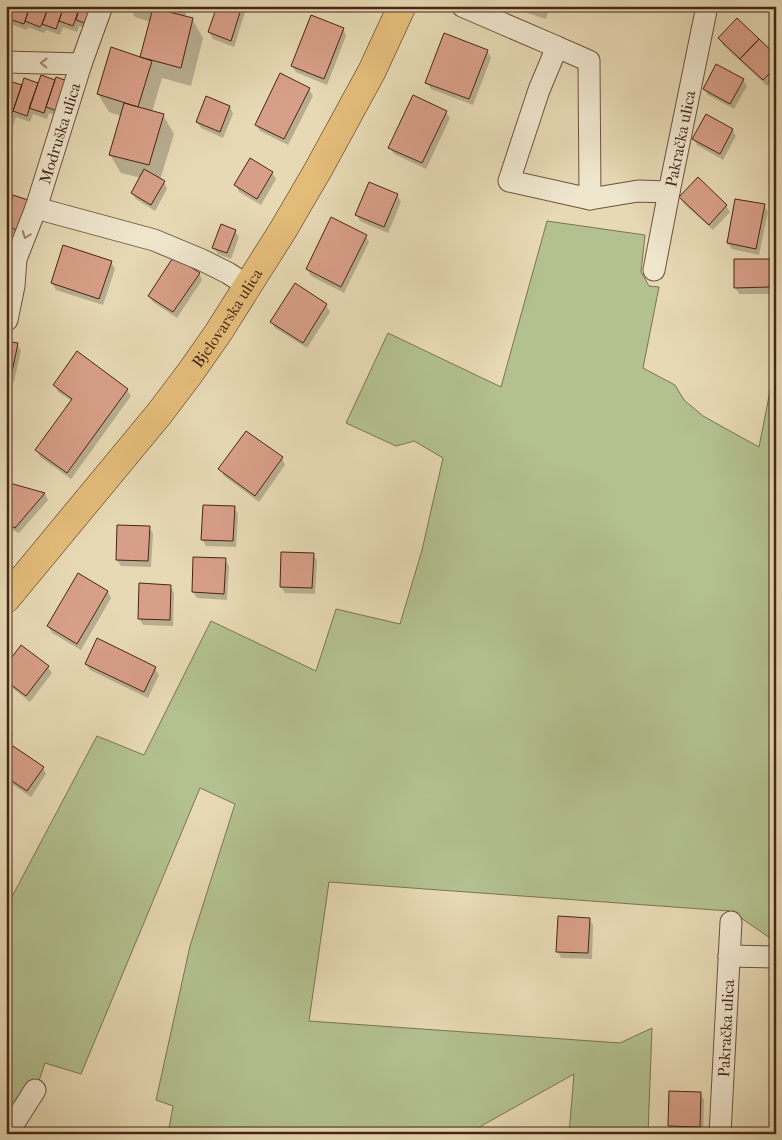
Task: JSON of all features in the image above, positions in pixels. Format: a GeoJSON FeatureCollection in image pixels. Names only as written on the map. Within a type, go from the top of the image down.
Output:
{"type":"FeatureCollection","features":[{"type":"Feature","properties":{"kind":"main road","name":"Bjelovarska ulica"},"geometry":{"type":"LineString","coordinates":[[6,599],[159,414],[207,349],[283,230],[336,137],[372,71],[402,6]]}},
{"type":"Feature","properties":{"kind":"street","name":"Modruška ulica"},"geometry":{"type":"LineString","coordinates":[[8,320],[14,286],[11,259],[36,208],[81,64],[102,6]]}},
{"type":"Feature","properties":{"kind":"street"},"geometry":{"type":"LineString","coordinates":[[462,6],[589,61],[590,199]]}},
{"type":"Feature","properties":{"kind":"street","name":"Pakračka ulica"},"geometry":{"type":"LineString","coordinates":[[654,270],[708,6]]}},
{"type":"Feature","properties":{"kind":"street"},"geometry":{"type":"LineString","coordinates":[[557,47],[539,90],[510,181],[590,199],[638,191],[669,192]]}},
{"type":"Feature","properties":{"kind":"street"},"geometry":{"type":"LineString","coordinates":[[6,62],[81,64]]}},
{"type":"Feature","properties":{"kind":"street"},"geometry":{"type":"LineString","coordinates":[[36,208],[154,240],[202,260],[248,286]]}},
{"type":"Feature","properties":{"kind":"street","name":"Pakračka ulica"},"geometry":{"type":"LineString","coordinates":[[720,1134],[731,922]]}},
{"type":"Feature","properties":{"kind":"street"},"geometry":{"type":"LineString","coordinates":[[729,956],[776,957]]}},
{"type":"Feature","properties":{"kind":"street"},"geometry":{"type":"LineString","coordinates":[[7,1134],[36,1090]]}},
{"type":"Feature","properties":{"kind":"green space"},"geometry":{"type":"Polygon","coordinates":[[[547,221],[645,235],[641,272],[649,286],[659,287],[643,368],[675,385],[684,400],[703,416],[759,447],[771,386],[776,386],[776,800],[770,938],[729,911],[329,882],[309,1021],[620,1043],[652,1028],[648,1134],[569,1134],[574,1074],[483,1125],[471,1134],[168,1134],[173,1106],[156,1100],[190,946],[235,804],[200,788],[81,1074],[45,1063],[21,1134],[6,1134],[6,908],[97,736],[144,755],[211,621],[316,671],[336,609],[400,624],[422,550],[443,458],[414,441],[396,446],[346,423],[388,333],[501,387],[547,221]]]}},
{"type":"Feature","properties":{"kind":"building"},"geometry":{"type":"Polygon","coordinates":[[[6,6],[14,6],[7,25],[6,25],[6,6]]]}},
{"type":"Feature","properties":{"kind":"building"},"geometry":{"type":"Polygon","coordinates":[[[14,6],[30,6],[24,24],[9,19],[14,6]]]}},
{"type":"Feature","properties":{"kind":"building"},"geometry":{"type":"Polygon","coordinates":[[[30,6],[49,6],[40,27],[25,21],[30,6]]]}},
{"type":"Feature","properties":{"kind":"building"},"geometry":{"type":"Polygon","coordinates":[[[49,6],[64,6],[56,29],[42,24],[49,6]]]}},
{"type":"Feature","properties":{"kind":"building"},"geometry":{"type":"Polygon","coordinates":[[[64,6],[80,6],[73,26],[59,21],[64,6]]]}},
{"type":"Feature","properties":{"kind":"building"},"geometry":{"type":"Polygon","coordinates":[[[80,6],[97,6],[90,25],[76,20],[80,6]]]}},
{"type":"Feature","properties":{"kind":"building"},"geometry":{"type":"Polygon","coordinates":[[[149,6],[172,6],[171,12],[149,6]]]}},
{"type":"Feature","properties":{"kind":"building"},"geometry":{"type":"Polygon","coordinates":[[[217,6],[242,6],[231,41],[208,32],[217,6]]]}},
{"type":"Feature","properties":{"kind":"building"},"geometry":{"type":"Polygon","coordinates":[[[153,8],[193,18],[181,68],[140,57],[153,8]]]}},
{"type":"Feature","properties":{"kind":"building"},"geometry":{"type":"Polygon","coordinates":[[[311,15],[344,28],[324,79],[291,66],[311,15]]]}},
{"type":"Feature","properties":{"kind":"building"},"geometry":{"type":"Polygon","coordinates":[[[737,18],[759,39],[740,59],[718,38],[737,18]]]}},
{"type":"Feature","properties":{"kind":"building"},"geometry":{"type":"Polygon","coordinates":[[[444,33],[488,50],[469,99],[425,83],[444,33]]]}},
{"type":"Feature","properties":{"kind":"building"},"geometry":{"type":"Polygon","coordinates":[[[759,39],[776,55],[776,67],[763,80],[740,59],[759,39]]]}},
{"type":"Feature","properties":{"kind":"building"},"geometry":{"type":"Polygon","coordinates":[[[111,47],[152,61],[138,107],[97,94],[111,47]]]}},
{"type":"Feature","properties":{"kind":"building"},"geometry":{"type":"Polygon","coordinates":[[[716,64],[744,79],[730,104],[703,89],[716,64]]]}},
{"type":"Feature","properties":{"kind":"building"},"geometry":{"type":"Polygon","coordinates":[[[280,73],[310,88],[284,139],[255,125],[280,73]]]}},
{"type":"Feature","properties":{"kind":"building"},"geometry":{"type":"Polygon","coordinates":[[[41,75],[55,80],[44,113],[29,108],[41,75]]]}},
{"type":"Feature","properties":{"kind":"building"},"geometry":{"type":"Polygon","coordinates":[[[56,77],[71,82],[60,112],[46,107],[56,77]]]}},
{"type":"Feature","properties":{"kind":"building"},"geometry":{"type":"Polygon","coordinates":[[[24,78],[38,83],[27,116],[13,111],[24,78]]]}},
{"type":"Feature","properties":{"kind":"building"},"geometry":{"type":"Polygon","coordinates":[[[6,80],[22,85],[7,128],[6,128],[6,80]]]}},
{"type":"Feature","properties":{"kind":"building"},"geometry":{"type":"Polygon","coordinates":[[[413,95],[447,111],[422,163],[388,148],[413,95]]]}},
{"type":"Feature","properties":{"kind":"building"},"geometry":{"type":"Polygon","coordinates":[[[206,96],[230,106],[220,132],[196,122],[206,96]]]}},
{"type":"Feature","properties":{"kind":"building"},"geometry":{"type":"Polygon","coordinates":[[[124,103],[164,114],[149,165],[109,155],[124,103]]]}},
{"type":"Feature","properties":{"kind":"building"},"geometry":{"type":"Polygon","coordinates":[[[706,114],[733,129],[720,154],[692,139],[706,114]]]}},
{"type":"Feature","properties":{"kind":"building"},"geometry":{"type":"Polygon","coordinates":[[[250,158],[273,172],[257,199],[234,185],[250,158]]]}},
{"type":"Feature","properties":{"kind":"building"},"geometry":{"type":"Polygon","coordinates":[[[144,169],[165,181],[151,205],[131,193],[144,169]]]}},
{"type":"Feature","properties":{"kind":"building"},"geometry":{"type":"Polygon","coordinates":[[[698,177],[727,205],[709,225],[679,197],[698,177]]]}},
{"type":"Feature","properties":{"kind":"building"},"geometry":{"type":"Polygon","coordinates":[[[369,182],[398,194],[384,227],[355,215],[369,182]]]}},
{"type":"Feature","properties":{"kind":"building"},"geometry":{"type":"Polygon","coordinates":[[[13,195],[28,200],[17,230],[6,226],[6,214],[13,195]]]}},
{"type":"Feature","properties":{"kind":"building"},"geometry":{"type":"Polygon","coordinates":[[[6,196],[12,198],[6,214],[6,196]]]}},
{"type":"Feature","properties":{"kind":"building"},"geometry":{"type":"Polygon","coordinates":[[[735,199],[765,204],[756,249],[727,243],[735,199]]]}},
{"type":"Feature","properties":{"kind":"building"},"geometry":{"type":"Polygon","coordinates":[[[331,217],[367,235],[341,287],[306,269],[331,217]]]}},
{"type":"Feature","properties":{"kind":"building"},"geometry":{"type":"Polygon","coordinates":[[[221,224],[236,230],[227,253],[212,248],[221,224]]]}},
{"type":"Feature","properties":{"kind":"building"},"geometry":{"type":"Polygon","coordinates":[[[63,245],[112,261],[99,299],[51,283],[63,245]]]}},
{"type":"Feature","properties":{"kind":"building"},"geometry":{"type":"Polygon","coordinates":[[[174,256],[200,273],[173,312],[148,296],[174,256]]]}},
{"type":"Feature","properties":{"kind":"building"},"geometry":{"type":"Polygon","coordinates":[[[734,259],[770,259],[770,287],[734,288],[734,259]]]}},
{"type":"Feature","properties":{"kind":"building"},"geometry":{"type":"Polygon","coordinates":[[[295,283],[327,304],[303,343],[270,322],[295,283]]]}},
{"type":"Feature","properties":{"kind":"building"},"geometry":{"type":"Polygon","coordinates":[[[6,341],[18,343],[11,377],[6,376],[6,341]]]}},
{"type":"Feature","properties":{"kind":"building"},"geometry":{"type":"Polygon","coordinates":[[[77,351],[128,389],[67,473],[35,450],[72,399],[53,385],[77,351]]]}},
{"type":"Feature","properties":{"kind":"building"},"geometry":{"type":"Polygon","coordinates":[[[246,431],[283,457],[255,496],[218,469],[246,431]]]}},
{"type":"Feature","properties":{"kind":"building"},"geometry":{"type":"Polygon","coordinates":[[[6,482],[45,493],[15,528],[6,523],[6,482]]]}},
{"type":"Feature","properties":{"kind":"building"},"geometry":{"type":"Polygon","coordinates":[[[203,505],[235,506],[233,541],[201,540],[203,505]]]}},
{"type":"Feature","properties":{"kind":"building"},"geometry":{"type":"Polygon","coordinates":[[[117,525],[150,526],[148,561],[116,560],[117,525]]]}},
{"type":"Feature","properties":{"kind":"building"},"geometry":{"type":"Polygon","coordinates":[[[281,552],[314,553],[312,588],[280,587],[281,552]]]}},
{"type":"Feature","properties":{"kind":"building"},"geometry":{"type":"Polygon","coordinates":[[[193,557],[226,558],[224,594],[192,592],[193,557]]]}},
{"type":"Feature","properties":{"kind":"building"},"geometry":{"type":"Polygon","coordinates":[[[78,573],[108,591],[77,644],[47,626],[78,573]]]}},
{"type":"Feature","properties":{"kind":"building"},"geometry":{"type":"Polygon","coordinates":[[[139,583],[171,585],[170,620],[138,619],[139,583]]]}},
{"type":"Feature","properties":{"kind":"building"},"geometry":{"type":"Polygon","coordinates":[[[97,638],[156,667],[144,692],[85,664],[97,638]]]}},
{"type":"Feature","properties":{"kind":"building"},"geometry":{"type":"Polygon","coordinates":[[[21,645],[49,666],[26,696],[6,681],[6,665],[21,645]]]}},
{"type":"Feature","properties":{"kind":"building"},"geometry":{"type":"Polygon","coordinates":[[[13,746],[44,767],[27,791],[6,777],[6,756],[13,746]]]}},
{"type":"Feature","properties":{"kind":"building"},"geometry":{"type":"Polygon","coordinates":[[[558,916],[590,918],[588,953],[556,952],[558,916]]]}},
{"type":"Feature","properties":{"kind":"building"},"geometry":{"type":"Polygon","coordinates":[[[669,1091],[701,1092],[700,1127],[668,1126],[669,1091]]]}}]}
